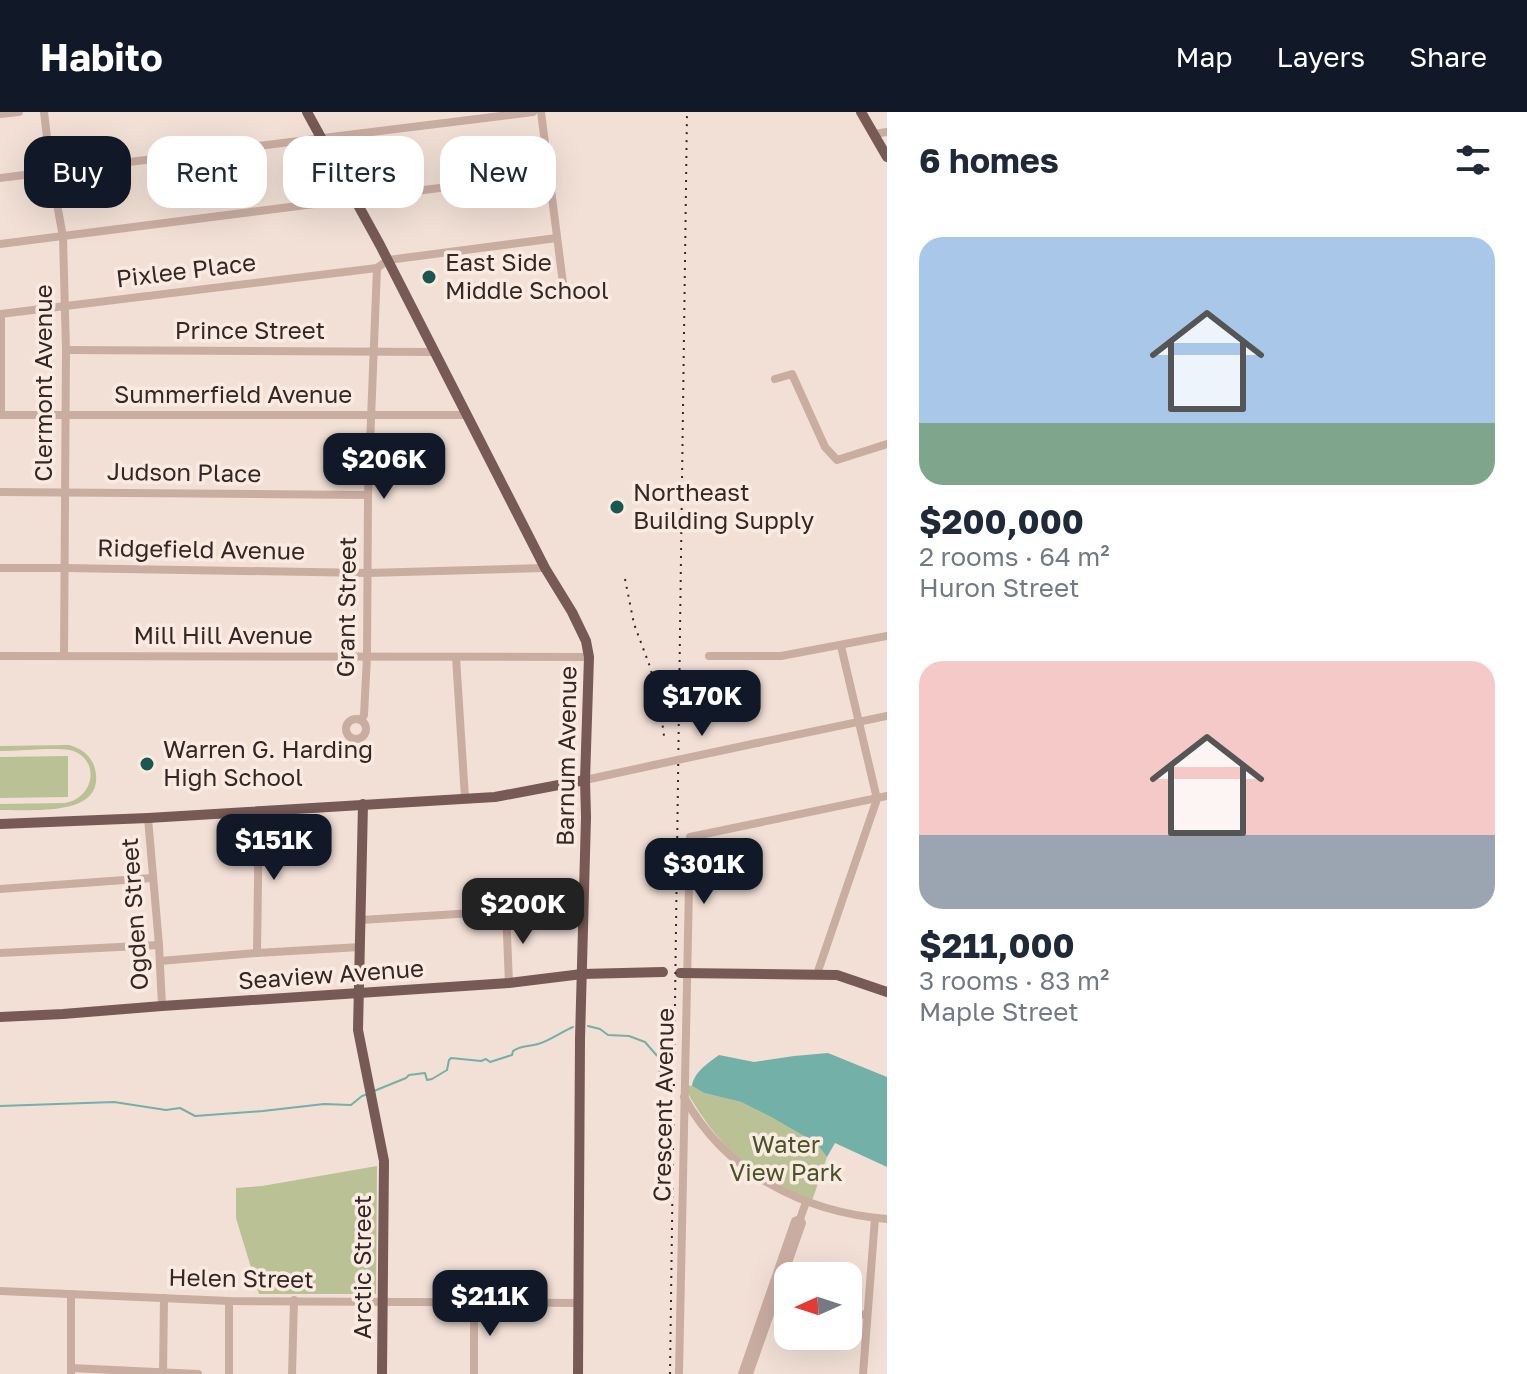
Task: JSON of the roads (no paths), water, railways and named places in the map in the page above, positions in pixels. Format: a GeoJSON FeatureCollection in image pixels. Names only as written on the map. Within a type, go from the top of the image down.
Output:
{"type":"FeatureCollection","features":[{"type":"Feature","properties":{"kind":"main road","name":"Barnum Avenue"},"geometry":{"type":"LineString","coordinates":[[307,112],[320,136]]}},
{"type":"Feature","properties":{"kind":"main road"},"geometry":{"type":"LineString","coordinates":[[861,112],[887,157]]}},
{"type":"Feature","properties":{"kind":"main road","name":"Barnum Avenue"},"geometry":{"type":"LineString","coordinates":[[359,208],[582,634],[589,657],[578,1374]]}},
{"type":"Feature","properties":{"kind":"main road"},"geometry":{"type":"LineString","coordinates":[[0,824],[495,797],[585,780]]}},
{"type":"Feature","properties":{"kind":"main road"},"geometry":{"type":"LineString","coordinates":[[360,993],[363,804]]}},
{"type":"Feature","properties":{"kind":"main road","name":"Seaview Avenue"},"geometry":{"type":"LineString","coordinates":[[0,1017],[509,983],[582,974],[663,972]]}},
{"type":"Feature","properties":{"kind":"main road"},"geometry":{"type":"LineString","coordinates":[[683,973],[837,975],[887,992]]}},
{"type":"Feature","properties":{"kind":"main road","name":"Arctic Street"},"geometry":{"type":"LineString","coordinates":[[360,993],[358,1030],[384,1161],[382,1374]]}},
{"type":"Feature","properties":{"kind":"street"},"geometry":{"type":"LineString","coordinates":[[0,114],[19,112]]}},
{"type":"Feature","properties":{"kind":"street","name":"Clermont Avenue"},"geometry":{"type":"LineString","coordinates":[[44,112],[47,136]]}},
{"type":"Feature","properties":{"kind":"street"},"geometry":{"type":"LineString","coordinates":[[329,136],[533,112]]}},
{"type":"Feature","properties":{"kind":"street"},"geometry":{"type":"LineString","coordinates":[[541,112],[544,136]]}},
{"type":"Feature","properties":{"kind":"street"},"geometry":{"type":"LineString","coordinates":[[874,134],[887,132]]}},
{"type":"Feature","properties":{"kind":"street"},"geometry":{"type":"LineString","coordinates":[[131,161],[283,142]]}},
{"type":"Feature","properties":{"kind":"street"},"geometry":{"type":"LineString","coordinates":[[0,178],[24,175]]}},
{"type":"Feature","properties":{"kind":"street"},"geometry":{"type":"LineString","coordinates":[[0,244],[283,207]]}},
{"type":"Feature","properties":{"kind":"street","name":"Clermont Avenue"},"geometry":{"type":"LineString","coordinates":[[58,208],[63,237],[66,350],[64,656]]}},
{"type":"Feature","properties":{"kind":"street"},"geometry":{"type":"LineString","coordinates":[[553,208],[564,291]]}},
{"type":"Feature","properties":{"kind":"street"},"geometry":{"type":"LineString","coordinates":[[377,268],[388,260],[557,238]]}},
{"type":"Feature","properties":{"kind":"street","name":"Pixlee Place"},"geometry":{"type":"LineString","coordinates":[[0,314],[377,268]]}},
{"type":"Feature","properties":{"kind":"street","name":"Grant Street"},"geometry":{"type":"LineString","coordinates":[[361,720],[364,715],[367,657],[368,495],[377,268]]}},
{"type":"Feature","properties":{"kind":"street"},"geometry":{"type":"LineString","coordinates":[[0,314],[0,415]]}},
{"type":"Feature","properties":{"kind":"street","name":"Prince Street"},"geometry":{"type":"LineString","coordinates":[[66,350],[433,352]]}},
{"type":"Feature","properties":{"kind":"street"},"geometry":{"type":"LineString","coordinates":[[775,379],[792,374],[825,447],[837,460],[887,444]]}},
{"type":"Feature","properties":{"kind":"street","name":"Summerfield Avenue"},"geometry":{"type":"LineString","coordinates":[[0,415],[465,415]]}},
{"type":"Feature","properties":{"kind":"street","name":"Judson Place"},"geometry":{"type":"LineString","coordinates":[[0,492],[368,495]]}},
{"type":"Feature","properties":{"kind":"street","name":"Ridgefield Avenue"},"geometry":{"type":"LineString","coordinates":[[0,568],[368,573],[545,568]]}},
{"type":"Feature","properties":{"kind":"street"},"geometry":{"type":"LineString","coordinates":[[709,656],[781,656],[887,636]]}},
{"type":"Feature","properties":{"kind":"street"},"geometry":{"type":"LineString","coordinates":[[817,974],[877,799],[841,646]]}},
{"type":"Feature","properties":{"kind":"street","name":"Mill Hill Avenue"},"geometry":{"type":"LineString","coordinates":[[0,656],[589,657]]}},
{"type":"Feature","properties":{"kind":"street"},"geometry":{"type":"LineString","coordinates":[[456,657],[465,798]]}},
{"type":"Feature","properties":{"kind":"street"},"geometry":{"type":"LineString","coordinates":[[585,780],[887,716]]}},
{"type":"Feature","properties":{"kind":"street"},"geometry":{"type":"LineString","coordinates":[[877,799],[887,796]]}},
{"type":"Feature","properties":{"kind":"street","name":"Crescent Avenue"},"geometry":{"type":"LineString","coordinates":[[679,1374],[683,973],[690,837],[877,799]]}},
{"type":"Feature","properties":{"kind":"street"},"geometry":{"type":"LineString","coordinates":[[257,953],[259,810]]}},
{"type":"Feature","properties":{"kind":"street","name":"Ogden Street"},"geometry":{"type":"LineString","coordinates":[[148,818],[162,1006]]}},
{"type":"Feature","properties":{"kind":"street"},"geometry":{"type":"LineString","coordinates":[[0,889],[152,878]]}},
{"type":"Feature","properties":{"kind":"street"},"geometry":{"type":"LineString","coordinates":[[361,920],[506,911],[509,983]]}},
{"type":"Feature","properties":{"kind":"street"},"geometry":{"type":"LineString","coordinates":[[0,953],[159,945]]}},
{"type":"Feature","properties":{"kind":"street"},"geometry":{"type":"LineString","coordinates":[[160,961],[360,947]]}},
{"type":"Feature","properties":{"kind":"street"},"geometry":{"type":"LineString","coordinates":[[684,1096],[707,1131],[733,1159],[766,1183],[806,1202],[852,1215],[887,1219]]}},
{"type":"Feature","properties":{"kind":"street"},"geometry":{"type":"LineString","coordinates":[[742,1374],[802,1223],[800,1219],[806,1202]]}},
{"type":"Feature","properties":{"kind":"street"},"geometry":{"type":"LineString","coordinates":[[863,1374],[875,1218]]}},
{"type":"Feature","properties":{"kind":"street","name":"Helen Street"},"geometry":{"type":"LineString","coordinates":[[0,1291],[229,1301],[578,1303]]}},
{"type":"Feature","properties":{"kind":"street"},"geometry":{"type":"LineString","coordinates":[[71,1294],[71,1371],[198,1374]]}},
{"type":"Feature","properties":{"kind":"street"},"geometry":{"type":"LineString","coordinates":[[163,1373],[164,1298]]}},
{"type":"Feature","properties":{"kind":"street"},"geometry":{"type":"LineString","coordinates":[[749,1374],[771,1299]]}},
{"type":"Feature","properties":{"kind":"street"},"geometry":{"type":"LineString","coordinates":[[292,1374],[294,1300]]}},
{"type":"Feature","properties":{"kind":"street"},"geometry":{"type":"LineString","coordinates":[[229,1301],[229,1374]]}},
{"type":"Feature","properties":{"kind":"street"},"geometry":{"type":"LineString","coordinates":[[474,1302],[474,1374]]}},
{"type":"Feature","properties":{"kind":"street"},"geometry":{"type":"LineString","coordinates":[[862,1314],[867,1315]]}},
{"type":"Feature","properties":{"kind":"water"},"geometry":{"type":"Polygon","coordinates":[[[828,1053],[887,1077],[887,1167],[835,1143],[827,1157],[816,1143],[771,1117],[741,1102],[704,1093],[692,1086],[699,1072],[719,1055],[754,1062],[828,1053]]]}},
{"type":"Feature","properties":{"kind":"waterway"},"geometry":{"type":"LineString","coordinates":[[588,1026],[608,1035],[629,1036],[645,1042],[659,1058],[660,1077]]}},
{"type":"Feature","properties":{"kind":"waterway"},"geometry":{"type":"LineString","coordinates":[[374,1091],[409,1075],[425,1073],[427,1080],[432,1079],[447,1070],[451,1058],[486,1059],[490,1062],[512,1055],[516,1049],[542,1043],[573,1027]]}},
{"type":"Feature","properties":{"kind":"waterway"},"geometry":{"type":"LineString","coordinates":[[0,1106],[114,1102],[166,1110],[180,1108],[195,1116],[324,1104],[351,1105],[368,1094]]}},
{"type":"Feature","properties":{"kind":"railway"},"geometry":{"type":"LineString","coordinates":[[670,1374],[687,112]]}},
{"type":"Feature","properties":{"kind":"railway"},"geometry":{"type":"LineString","coordinates":[[625,579],[634,624],[659,698],[664,736]]}},
{"type":"Feature","properties":{"kind":"place","name":"East Side Middle School"},"geometry":{"type":"Point","coordinates":[429,277]}},
{"type":"Feature","properties":{"kind":"place","name":"Northeast Building Supply"},"geometry":{"type":"Point","coordinates":[617,507]}},
{"type":"Feature","properties":{"kind":"place","name":"Warren G. Harding High School"},"geometry":{"type":"Point","coordinates":[147,764]}},
{"type":"Feature","properties":{"kind":"park label","name":"Water View Park"},"geometry":{"type":"Point","coordinates":[786,1159]}}]}
